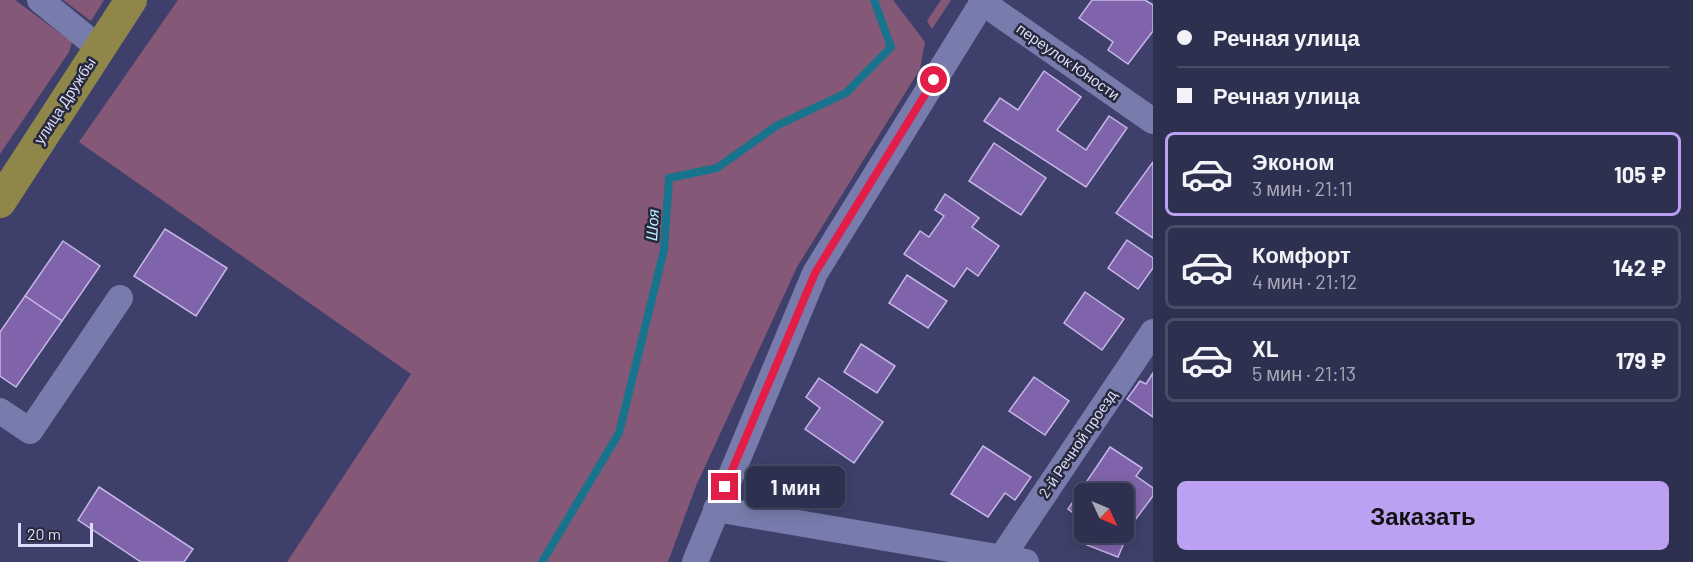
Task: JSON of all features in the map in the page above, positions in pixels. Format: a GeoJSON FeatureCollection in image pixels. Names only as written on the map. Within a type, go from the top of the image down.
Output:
{"type":"FeatureCollection","features":[{"type":"Feature","properties":{"kind":"main road","name":"улица Дружбы"},"geometry":{"type":"LineString","coordinates":[[0,201],[131,0]]}},
{"type":"Feature","properties":{"kind":"street"},"geometry":{"type":"LineString","coordinates":[[40,0],[99,48]]}},
{"type":"Feature","properties":{"kind":"street"},"geometry":{"type":"LineString","coordinates":[[695,562],[815,273],[983,1]]}},
{"type":"Feature","properties":{"kind":"street","name":"переулок Юности"},"geometry":{"type":"LineString","coordinates":[[983,1],[1153,121]]}},
{"type":"Feature","properties":{"kind":"street"},"geometry":{"type":"LineString","coordinates":[[0,411],[30,430],[120,298]]}},
{"type":"Feature","properties":{"kind":"street","name":"2-й Речной проезд"},"geometry":{"type":"LineString","coordinates":[[1014,559],[1153,332]]}},
{"type":"Feature","properties":{"kind":"street"},"geometry":{"type":"LineString","coordinates":[[716,509],[1014,559]]}},
{"type":"Feature","properties":{"kind":"shaded area"},"geometry":{"type":"Polygon","coordinates":[[[0,0],[15,0],[72,42],[69,52],[0,154],[0,0]]]}},
{"type":"Feature","properties":{"kind":"shaded area"},"geometry":{"type":"Polygon","coordinates":[[[63,0],[104,0],[91,21],[63,0]]]}},
{"type":"Feature","properties":{"kind":"shaded area"},"geometry":{"type":"Polygon","coordinates":[[[178,0],[893,0],[925,42],[920,69],[797,267],[696,486],[668,562],[287,562],[411,374],[79,142],[178,0]]]}},
{"type":"Feature","properties":{"kind":"shaded area"},"geometry":{"type":"Polygon","coordinates":[[[941,0],[951,0],[932,29],[927,21],[941,0]]]}},
{"type":"Feature","properties":{"kind":"building"},"geometry":{"type":"Polygon","coordinates":[[[1092,0],[1145,0],[1153,5],[1153,31],[1128,64],[1108,50],[1113,42],[1079,18],[1092,0]]]}},
{"type":"Feature","properties":{"kind":"building"},"geometry":{"type":"Polygon","coordinates":[[[1044,71],[1081,97],[1057,130],[1086,150],[1109,116],[1127,128],[1086,187],[984,121],[1000,98],[1018,110],[1044,71]]]}},
{"type":"Feature","properties":{"kind":"building"},"geometry":{"type":"Polygon","coordinates":[[[994,143],[1046,178],[1021,215],[969,181],[994,143]]]}},
{"type":"Feature","properties":{"kind":"building"},"geometry":{"type":"Polygon","coordinates":[[[1153,162],[1153,238],[1116,213],[1153,162]]]}},
{"type":"Feature","properties":{"kind":"building"},"geometry":{"type":"Polygon","coordinates":[[[945,194],[979,218],[972,227],[999,246],[978,276],[967,268],[954,287],[904,254],[920,231],[929,237],[944,216],[935,210],[945,194]]]}},
{"type":"Feature","properties":{"kind":"building"},"geometry":{"type":"Polygon","coordinates":[[[165,229],[227,268],[196,316],[134,276],[165,229]]]}},
{"type":"Feature","properties":{"kind":"building"},"geometry":{"type":"Polygon","coordinates":[[[1127,240],[1153,258],[1153,268],[1138,289],[1108,268],[1127,240]]]}},
{"type":"Feature","properties":{"kind":"building"},"geometry":{"type":"Polygon","coordinates":[[[63,241],[100,266],[62,321],[25,296],[63,241]]]}},
{"type":"Feature","properties":{"kind":"building"},"geometry":{"type":"Polygon","coordinates":[[[907,275],[947,301],[928,328],[889,303],[907,275]]]}},
{"type":"Feature","properties":{"kind":"building"},"geometry":{"type":"Polygon","coordinates":[[[1085,292],[1124,319],[1102,350],[1064,323],[1085,292]]]}},
{"type":"Feature","properties":{"kind":"building"},"geometry":{"type":"Polygon","coordinates":[[[25,296],[62,321],[16,387],[0,376],[0,332],[25,296]]]}},
{"type":"Feature","properties":{"kind":"building"},"geometry":{"type":"Polygon","coordinates":[[[861,344],[895,366],[877,393],[844,372],[861,344]]]}},
{"type":"Feature","properties":{"kind":"building"},"geometry":{"type":"Polygon","coordinates":[[[1153,373],[1153,417],[1127,399],[1140,381],[1146,384],[1153,373]]]}},
{"type":"Feature","properties":{"kind":"building"},"geometry":{"type":"Polygon","coordinates":[[[1034,377],[1069,401],[1045,435],[1009,411],[1034,377]]]}},
{"type":"Feature","properties":{"kind":"building"},"geometry":{"type":"Polygon","coordinates":[[[819,378],[883,422],[854,463],[805,429],[820,408],[806,397],[819,378]]]}},
{"type":"Feature","properties":{"kind":"building"},"geometry":{"type":"Polygon","coordinates":[[[983,446],[1031,477],[1015,500],[1005,493],[988,517],[951,494],[983,446]]]}},
{"type":"Feature","properties":{"kind":"building"},"geometry":{"type":"Polygon","coordinates":[[[1110,447],[1142,468],[1136,476],[1153,488],[1153,496],[1134,521],[1134,483],[1086,483],[1110,447]]]}},
{"type":"Feature","properties":{"kind":"building"},"geometry":{"type":"Polygon","coordinates":[[[99,487],[193,549],[184,562],[141,562],[78,520],[99,487]]]}},
{"type":"Feature","properties":{"kind":"building"},"geometry":{"type":"Polygon","coordinates":[[[1074,500],[1074,514],[1068,509],[1074,500]]]}},
{"type":"Feature","properties":{"kind":"building"},"geometry":{"type":"Polygon","coordinates":[[[1082,543],[1124,543],[1118,557],[1082,543]]]}},
{"type":"Feature","properties":{"kind":"waterway","name":"Шоя"},"geometry":{"type":"LineString","coordinates":[[542,562],[619,433],[664,250],[669,178],[717,168],[776,126],[846,93],[891,47],[874,0]]}},
{"type":"Feature","properties":{"kind":"route"},"geometry":{"type":"LineString","coordinates":[[725,487],[815,273],[934,80]]}}]}
